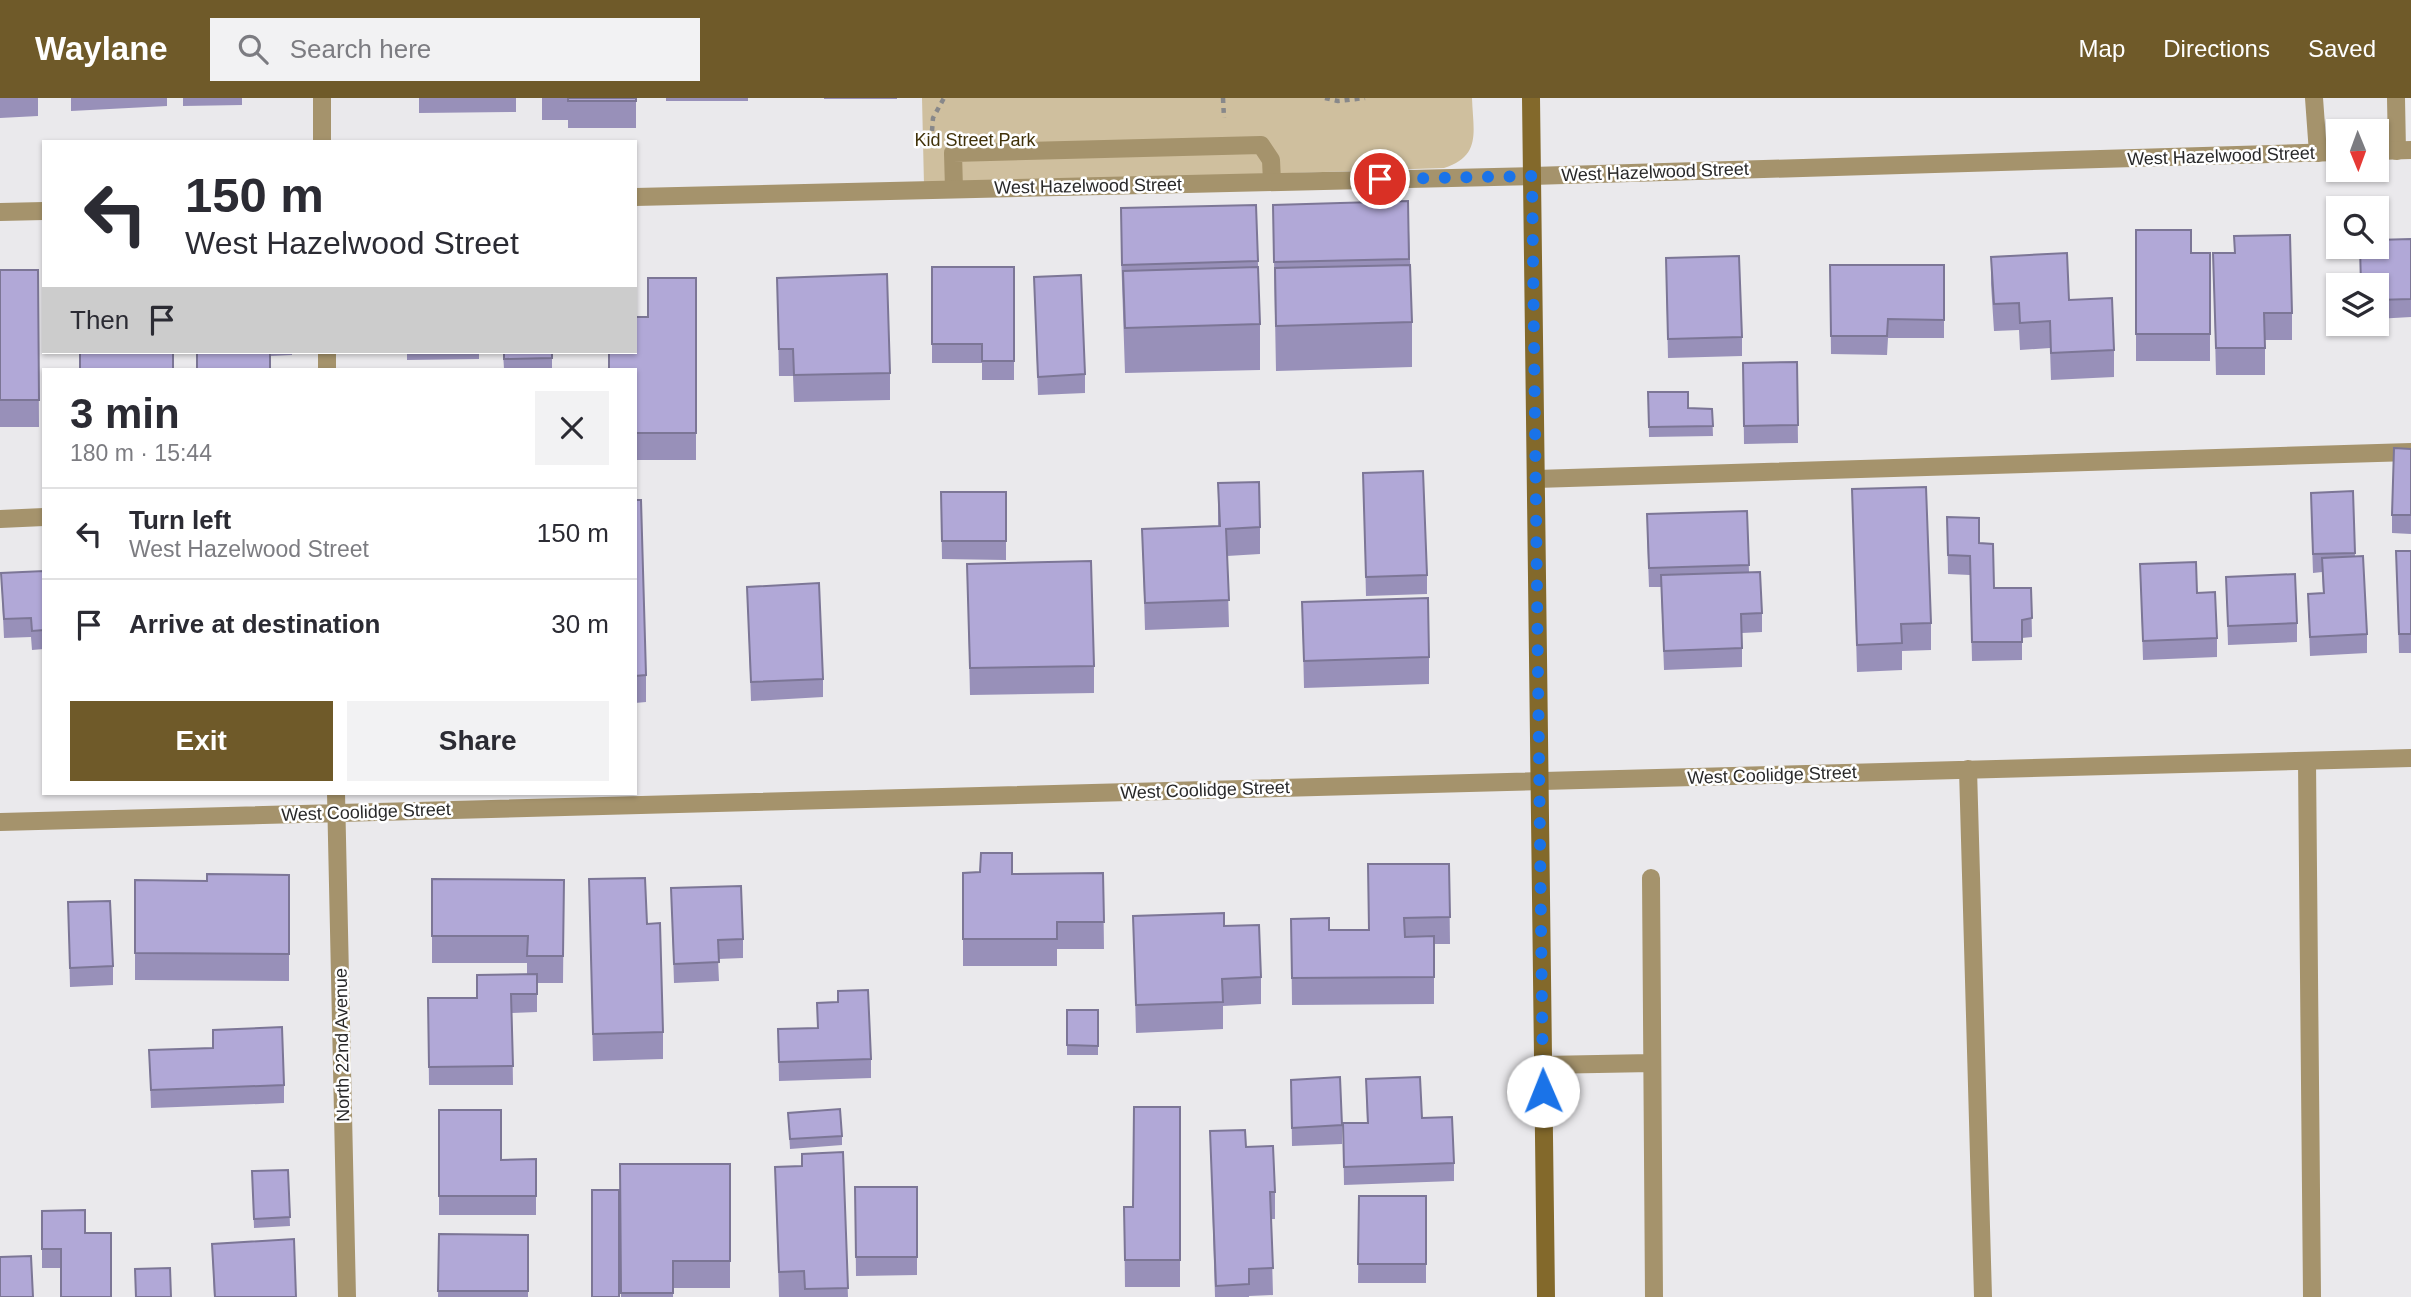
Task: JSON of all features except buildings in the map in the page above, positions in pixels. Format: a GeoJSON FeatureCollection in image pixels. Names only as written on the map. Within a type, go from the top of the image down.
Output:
{"type":"FeatureCollection","features":[{"type":"Feature","properties":{"kind":"street"},"geometry":{"type":"LineString","coordinates":[[321,98],[323,140]]}},
{"type":"Feature","properties":{"kind":"street"},"geometry":{"type":"LineString","coordinates":[[1531,98],[1546,1297]]}},
{"type":"Feature","properties":{"kind":"street"},"geometry":{"type":"LineString","coordinates":[[2314,98],[2318,153]]}},
{"type":"Feature","properties":{"kind":"street"},"geometry":{"type":"LineString","coordinates":[[2396,98],[2404,151]]}},
{"type":"Feature","properties":{"kind":"street"},"geometry":{"type":"LineString","coordinates":[[954,189],[953,153],[1261,145],[1271,160],[1272,182]]}},
{"type":"Feature","properties":{"kind":"street","name":"West Hazelwood Street"},"geometry":{"type":"LineString","coordinates":[[637,197],[1532,176],[2326,153]]}},
{"type":"Feature","properties":{"kind":"street"},"geometry":{"type":"LineString","coordinates":[[0,212],[42,211]]}},
{"type":"Feature","properties":{"kind":"street"},"geometry":{"type":"LineString","coordinates":[[1536,479],[2411,453]]}},
{"type":"Feature","properties":{"kind":"street"},"geometry":{"type":"LineString","coordinates":[[0,519],[42,517]]}},
{"type":"Feature","properties":{"kind":"street","name":"West Coolidge Street"},"geometry":{"type":"LineString","coordinates":[[0,822],[2411,758]]}},
{"type":"Feature","properties":{"kind":"street"},"geometry":{"type":"LineString","coordinates":[[2307,761],[2312,1297]]}},
{"type":"Feature","properties":{"kind":"street"},"geometry":{"type":"LineString","coordinates":[[1968,769],[1983,1297]]}},
{"type":"Feature","properties":{"kind":"street","name":"North 22nd Avenue"},"geometry":{"type":"LineString","coordinates":[[336,795],[347,1297]]}},
{"type":"Feature","properties":{"kind":"street"},"geometry":{"type":"LineString","coordinates":[[1651,878],[1654,1297]]}},
{"type":"Feature","properties":{"kind":"street"},"geometry":{"type":"LineString","coordinates":[[1543,1065],[1652,1063]]}},
{"type":"Feature","properties":{"kind":"path"},"geometry":{"type":"LineString","coordinates":[[1325,98],[1338,101],[1366,98]]}},
{"type":"Feature","properties":{"kind":"green space","name":"Kid Street Park"},"geometry":{"type":"Polygon","coordinates":[[[922,98],[1472,98],[1474,131],[1473,141],[1465,157],[1444,168],[924,185],[922,98]]]}},
{"type":"Feature","properties":{"kind":"route"},"geometry":{"type":"LineString","coordinates":[[1380,179],[1532,176],[1543,1091]]}}]}
